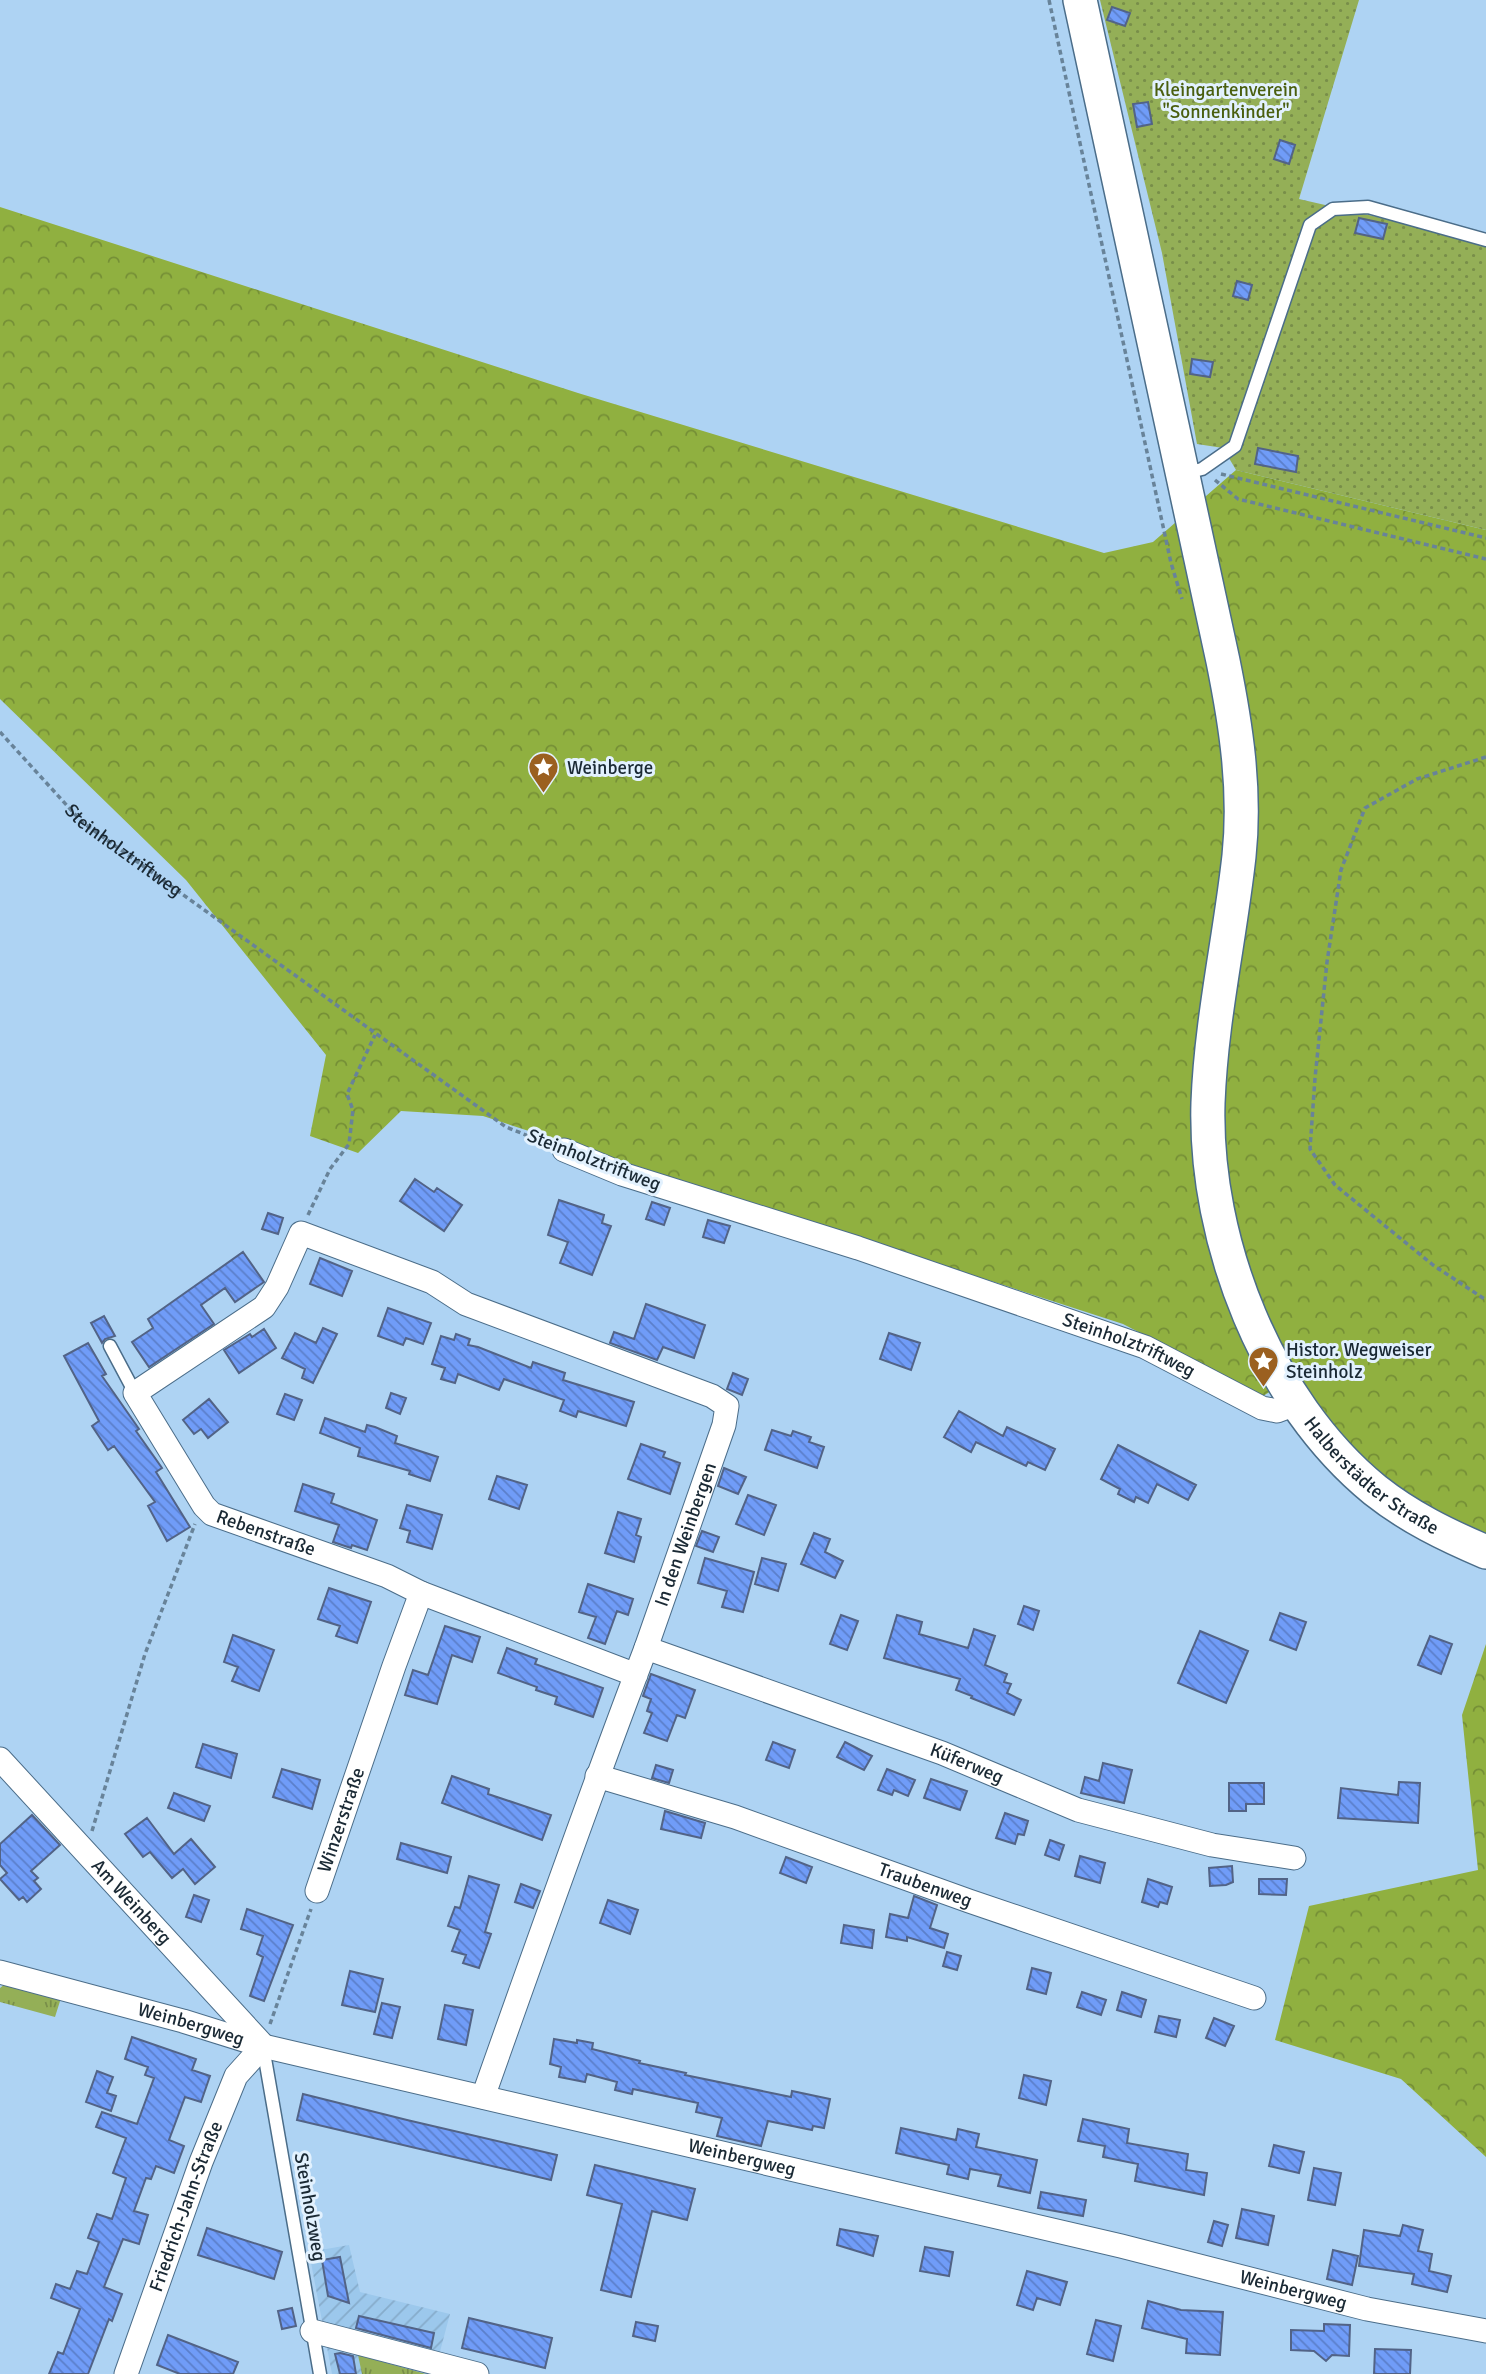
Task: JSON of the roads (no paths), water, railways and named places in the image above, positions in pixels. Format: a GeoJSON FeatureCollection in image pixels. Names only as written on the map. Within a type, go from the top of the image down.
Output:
{"type":"FeatureCollection","features":[{"type":"Feature","properties":{"kind":"main road","name":"Halberstädter Straße"},"geometry":{"type":"LineString","coordinates":[[1080,0],[1192,472],[1236,726],[1240,784],[1239,855],[1212,1053],[1208,1104],[1209,1155],[1218,1215],[1236,1283],[1253,1325],[1281,1375],[1319,1431],[1364,1481],[1393,1504],[1428,1526],[1486,1552]]}},
{"type":"Feature","properties":{"kind":"street","name":"Steinholztriftweg"},"geometry":{"type":"LineString","coordinates":[[564,1150],[622,1174],[859,1248],[1145,1347],[1262,1408],[1277,1411],[1285,1408]]}},
{"type":"Feature","properties":{"kind":"street","name":"In den Weinbergen"},"geometry":{"type":"LineString","coordinates":[[135,1393],[264,1307],[277,1287],[301,1233],[432,1282],[466,1304],[725,1404],[728,1413],[646,1648],[597,1776],[483,2097]]}},
{"type":"Feature","properties":{"kind":"street","name":"Rebenstraße"},"geometry":{"type":"LineString","coordinates":[[135,1393],[204,1506],[212,1514],[387,1576],[421,1593],[636,1675]]}},
{"type":"Feature","properties":{"kind":"street","name":"Winzerstraße"},"geometry":{"type":"LineString","coordinates":[[317,1891],[421,1593]]}},
{"type":"Feature","properties":{"kind":"street","name":"Küferweg"},"geometry":{"type":"LineString","coordinates":[[646,1648],[942,1753],[1077,1810],[1212,1845],[1294,1858]]}},
{"type":"Feature","properties":{"kind":"street","name":"Am Weinberg"},"geometry":{"type":"LineString","coordinates":[[0,1759],[263,2046]]}},
{"type":"Feature","properties":{"kind":"street","name":"Traubenweg"},"geometry":{"type":"LineString","coordinates":[[597,1776],[735,1817],[969,1902],[1077,1936],[1254,1998]]}},
{"type":"Feature","properties":{"kind":"street","name":"Weinbergweg"},"geometry":{"type":"LineString","coordinates":[[0,1972],[183,2021],[263,2046],[1121,2246],[1367,2309],[1486,2331]]}},
{"type":"Feature","properties":{"kind":"street","name":"Friedrich-Jahn-Straße"},"geometry":{"type":"LineString","coordinates":[[126,2374],[201,2162],[236,2077],[263,2046]]}},
{"type":"Feature","properties":{"kind":"street"},"geometry":{"type":"LineString","coordinates":[[312,2331],[478,2374]]}},
{"type":"Feature","properties":{"kind":"lane"},"geometry":{"type":"LineString","coordinates":[[1192,472],[1236,446],[1310,225],[1333,209],[1368,207],[1486,240]]}},
{"type":"Feature","properties":{"kind":"lane"},"geometry":{"type":"LineString","coordinates":[[110,1346],[135,1393]]}},
{"type":"Feature","properties":{"kind":"lane","name":"Steinholzweg"},"geometry":{"type":"LineString","coordinates":[[263,2046],[320,2374]]}},
{"type":"Feature","properties":{"kind":"place","name":"Weinberge"},"geometry":{"type":"Point","coordinates":[544,795]}},
{"type":"Feature","properties":{"kind":"place","name":"Histor. Wegweiser Steinholz"},"geometry":{"type":"Point","coordinates":[1263,1388]}},
{"type":"Feature","properties":{"kind":"park label","name":"Kleingartenverein \"Sonnenkinder\""},"geometry":{"type":"Point","coordinates":[1226,101]}}]}
